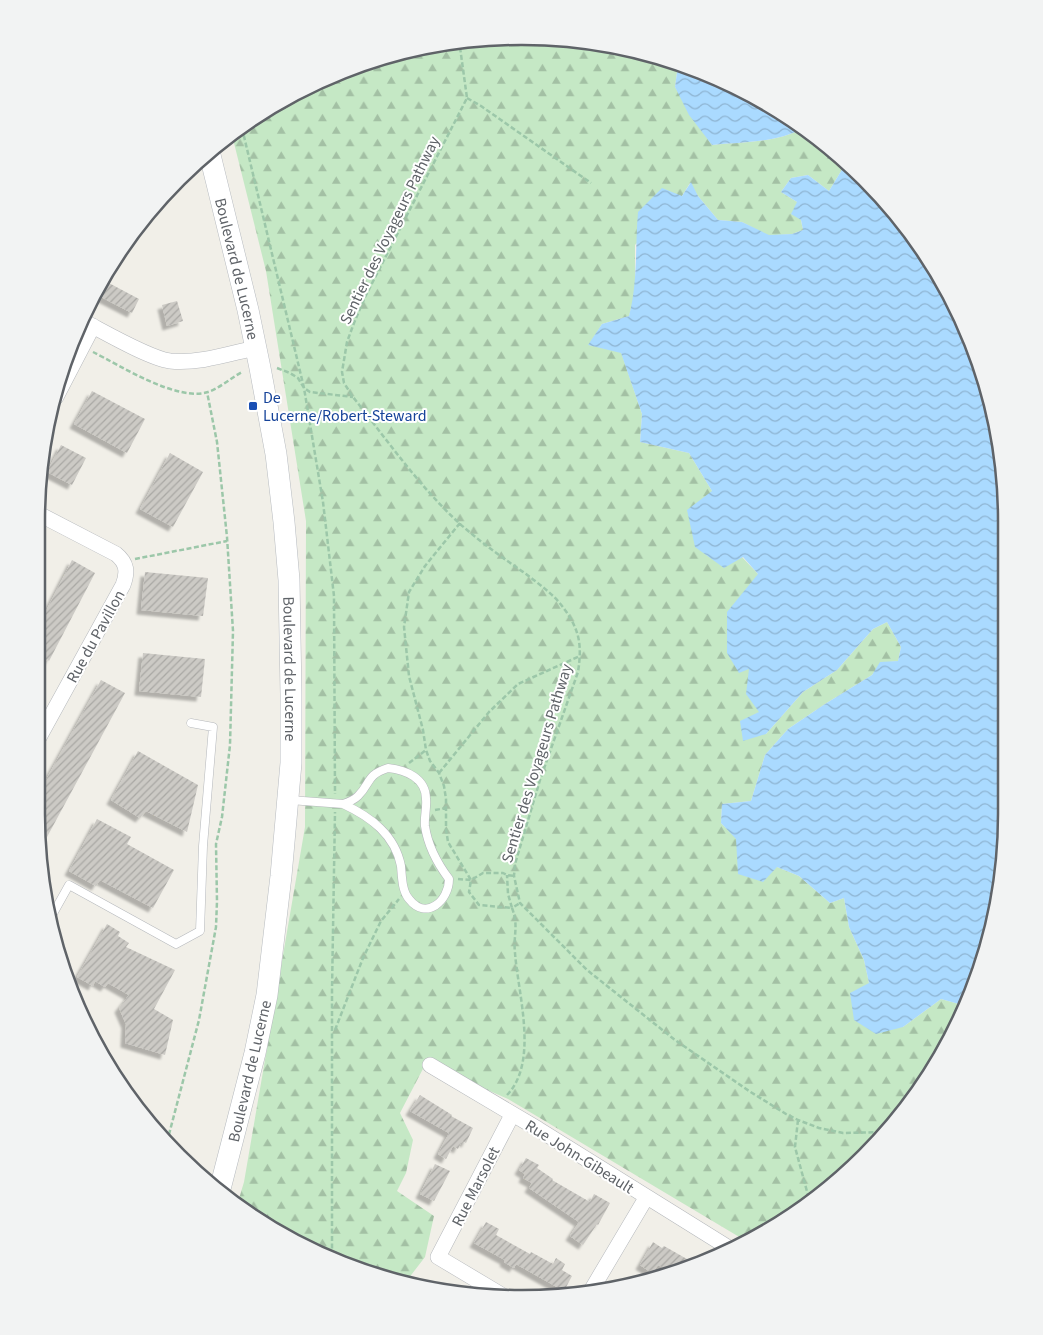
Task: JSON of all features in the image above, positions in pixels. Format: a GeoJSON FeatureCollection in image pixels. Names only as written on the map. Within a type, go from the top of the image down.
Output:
{"type":"FeatureCollection","features":[{"type":"Feature","properties":{"kind":"main road","name":"Boulevard de Lucerne"},"geometry":{"type":"LineString","coordinates":[[211,160],[248,310],[276,454],[289,580],[291,763],[267,995],[255,1053],[221,1184]]}},
{"type":"Feature","properties":{"kind":"street"},"geometry":{"type":"LineString","coordinates":[[74,359],[89,324],[149,354],[170,360],[195,360],[255,348]]}},
{"type":"Feature","properties":{"kind":"street"},"geometry":{"type":"LineString","coordinates":[[45,517],[116,554],[125,563]]}},
{"type":"Feature","properties":{"kind":"street","name":"Rue du Pavillon"},"geometry":{"type":"LineString","coordinates":[[45,727],[123,585],[127,569],[125,563]]}},
{"type":"Feature","properties":{"kind":"street","name":"Rue John-Gibeault"},"geometry":{"type":"LineString","coordinates":[[430,1065],[724,1245]]}},
{"type":"Feature","properties":{"kind":"street","name":"Rue Marsolet"},"geometry":{"type":"LineString","coordinates":[[493,1289],[438,1257],[512,1115]]}},
{"type":"Feature","properties":{"kind":"street"},"geometry":{"type":"LineString","coordinates":[[595,1284],[646,1198]]}},
{"type":"Feature","properties":{"kind":"lane"},"geometry":{"type":"LineString","coordinates":[[55,910],[69,886],[176,944],[200,931],[203,846],[213,726],[191,723]]}},
{"type":"Feature","properties":{"kind":"lane"},"geometry":{"type":"LineString","coordinates":[[288,800],[339,804],[364,814],[374,822],[396,849],[405,892],[410,900],[418,906],[427,908],[437,906],[443,900],[449,887],[449,879],[435,861],[427,837],[425,825],[426,791],[420,781],[411,774],[388,768],[371,776],[359,795],[339,804]]}},
{"type":"Feature","properties":{"kind":"path"},"geometry":{"type":"LineString","coordinates":[[460,49],[467,98],[591,183]]}},
{"type":"Feature","properties":{"kind":"path","name":"Sentier des Voyageurs Pathway"},"geometry":{"type":"LineString","coordinates":[[467,98],[365,297],[347,342],[342,372],[344,383],[353,398],[417,477],[460,523],[486,545],[548,591],[564,608],[574,624],[578,635],[580,656],[578,672],[540,780],[515,864],[514,876],[520,903]]}},
{"type":"Feature","properties":{"kind":"path"},"geometry":{"type":"LineString","coordinates":[[244,134],[304,388],[323,502],[334,596],[339,804],[332,990],[334,1033],[332,1251]]}},
{"type":"Feature","properties":{"kind":"path"},"geometry":{"type":"LineString","coordinates":[[92,351],[155,384],[176,392],[207,392],[242,372]]}},
{"type":"Feature","properties":{"kind":"path"},"geometry":{"type":"LineString","coordinates":[[272,367],[293,374],[304,388],[313,393],[353,398]]}},
{"type":"Feature","properties":{"kind":"path"},"geometry":{"type":"LineString","coordinates":[[460,523],[425,566],[409,592],[404,627],[409,676],[423,730],[426,750],[430,761],[439,773],[446,799],[448,842],[471,880],[469,892],[479,905],[512,908],[520,903],[586,970],[611,991],[675,1040],[786,1114],[819,1128],[844,1134],[876,1132]]}},
{"type":"Feature","properties":{"kind":"path"},"geometry":{"type":"LineString","coordinates":[[125,563],[227,541]]}},
{"type":"Feature","properties":{"kind":"path"},"geometry":{"type":"LineString","coordinates":[[439,773],[488,712],[518,684],[580,656]]}},
{"type":"Feature","properties":{"kind":"path"},"geometry":{"type":"LineString","coordinates":[[400,770],[426,750]]}},
{"type":"Feature","properties":{"kind":"path"},"geometry":{"type":"LineString","coordinates":[[449,879],[471,880],[483,873],[503,873],[514,876]]}},
{"type":"Feature","properties":{"kind":"path"},"geometry":{"type":"LineString","coordinates":[[497,1106],[512,1090],[523,1068],[524,1012],[514,952],[516,918],[508,894],[507,875]]}},
{"type":"Feature","properties":{"kind":"path"},"geometry":{"type":"LineString","coordinates":[[334,1033],[362,958],[381,921],[405,892]]}},
{"type":"Feature","properties":{"kind":"path"},"geometry":{"type":"LineString","coordinates":[[798,1120],[795,1147],[808,1195]]}},
{"type":"Feature","properties":{"kind":"green space"},"geometry":{"type":"Polygon","coordinates":[[[490,46],[553,46],[584,49],[645,61],[677,71],[675,87],[712,145],[771,139],[796,132],[842,169],[829,191],[808,175],[791,178],[781,192],[797,202],[803,230],[792,234],[769,236],[742,222],[718,220],[690,183],[682,196],[635,245],[635,295],[629,316],[602,324],[589,345],[621,352],[642,414],[640,442],[689,453],[712,491],[742,557],[758,574],[749,668],[766,734],[803,692],[837,670],[873,629],[887,622],[901,647],[898,661],[881,663],[872,675],[788,729],[765,755],[751,801],[722,804],[721,823],[736,838],[777,867],[799,876],[830,903],[844,898],[849,927],[864,960],[869,983],[903,1027],[941,999],[958,1004],[934,1052],[918,1078],[880,1128],[836,1172],[812,1192],[786,1210],[739,1237],[508,1099],[426,1063],[400,1113],[413,1140],[406,1173],[397,1191],[434,1216],[425,1257],[410,1277],[368,1265],[339,1254],[283,1226],[239,1198],[244,1182],[305,827],[306,521],[266,271],[234,141],[283,109],[339,81],[398,61],[429,54],[490,46]]]}},
{"type":"Feature","properties":{"kind":"water"},"geometry":{"type":"Polygon","coordinates":[[[677,71],[732,94],[796,132],[771,139],[712,145],[689,115],[675,87],[677,71]]]}},
{"type":"Feature","properties":{"kind":"water"},"geometry":{"type":"Polygon","coordinates":[[[842,169],[880,207],[900,231],[934,283],[962,339],[973,368],[989,429],[997,490],[998,814],[994,876],[989,906],[973,967],[958,1004],[941,999],[903,1027],[876,1034],[854,1020],[850,993],[869,983],[864,960],[849,927],[844,898],[830,903],[799,876],[777,867],[763,882],[738,874],[736,839],[721,823],[722,804],[751,801],[765,755],[788,729],[872,675],[880,662],[898,661],[901,647],[887,622],[873,629],[837,670],[803,692],[766,734],[743,741],[740,721],[759,712],[746,694],[749,669],[739,673],[727,653],[727,612],[758,574],[743,557],[724,568],[695,547],[687,510],[712,491],[689,453],[640,442],[642,414],[621,353],[588,345],[602,324],[629,316],[635,277],[638,212],[662,188],[682,196],[691,182],[698,196],[718,220],[742,222],[769,235],[792,234],[803,230],[801,220],[791,214],[797,202],[781,192],[791,178],[808,175],[829,191],[842,169]]]}},
{"type":"Feature","properties":{"kind":"building"},"geometry":{"type":"Polygon","coordinates":[[[109,283],[139,299],[132,313],[101,297],[109,283]]]}},
{"type":"Feature","properties":{"kind":"building"},"geometry":{"type":"Polygon","coordinates":[[[177,301],[183,321],[167,326],[162,305],[177,301]]]}},
{"type":"Feature","properties":{"kind":"building"},"geometry":{"type":"Polygon","coordinates":[[[92,391],[145,419],[127,453],[74,424],[92,391]]]}},
{"type":"Feature","properties":{"kind":"building"},"geometry":{"type":"Polygon","coordinates":[[[61,445],[86,458],[72,485],[48,472],[61,445]]]}},
{"type":"Feature","properties":{"kind":"building"},"geometry":{"type":"Polygon","coordinates":[[[170,453],[203,472],[173,527],[140,509],[170,453]]]}},
{"type":"Feature","properties":{"kind":"building"},"geometry":{"type":"Polygon","coordinates":[[[72,560],[95,573],[49,661],[47,659],[45,663],[45,613],[72,560]]]}},
{"type":"Feature","properties":{"kind":"building"},"geometry":{"type":"Polygon","coordinates":[[[145,572],[208,578],[203,616],[141,610],[145,572]]]}},
{"type":"Feature","properties":{"kind":"building"},"geometry":{"type":"Polygon","coordinates":[[[143,653],[205,659],[201,697],[139,691],[143,653]]]}},
{"type":"Feature","properties":{"kind":"building"},"geometry":{"type":"Polygon","coordinates":[[[101,680],[125,693],[46,839],[45,782],[101,680]]]}},
{"type":"Feature","properties":{"kind":"building"},"geometry":{"type":"Polygon","coordinates":[[[138,751],[198,785],[187,832],[146,811],[140,818],[111,800],[138,751]]]}},
{"type":"Feature","properties":{"kind":"building"},"geometry":{"type":"Polygon","coordinates":[[[97,819],[131,837],[127,844],[174,870],[153,908],[100,880],[96,886],[69,871],[97,819]]]}},
{"type":"Feature","properties":{"kind":"building"},"geometry":{"type":"Polygon","coordinates":[[[107,924],[120,932],[118,936],[129,943],[126,947],[175,970],[154,1009],[173,1020],[165,1055],[125,1043],[126,1024],[119,1008],[129,995],[108,983],[105,987],[95,981],[93,986],[77,977],[107,924]]]}},
{"type":"Feature","properties":{"kind":"building"},"geometry":{"type":"Polygon","coordinates":[[[420,1095],[473,1128],[466,1143],[462,1141],[458,1149],[453,1146],[446,1159],[438,1154],[449,1133],[410,1111],[420,1095]]]}},
{"type":"Feature","properties":{"kind":"building"},"geometry":{"type":"Polygon","coordinates":[[[526,1158],[539,1165],[537,1168],[552,1180],[590,1202],[594,1194],[610,1203],[598,1225],[583,1245],[570,1236],[579,1222],[529,1188],[532,1183],[523,1178],[525,1174],[519,1170],[526,1158]]]}},
{"type":"Feature","properties":{"kind":"building"},"geometry":{"type":"Polygon","coordinates":[[[435,1164],[450,1171],[434,1201],[420,1194],[435,1164]]]}},
{"type":"Feature","properties":{"kind":"building"},"geometry":{"type":"Polygon","coordinates":[[[486,1222],[499,1229],[496,1235],[530,1254],[531,1252],[553,1264],[556,1258],[565,1264],[562,1270],[572,1276],[566,1288],[559,1288],[516,1264],[514,1268],[504,1262],[505,1260],[474,1243],[486,1222]]]}},
{"type":"Feature","properties":{"kind":"building"},"geometry":{"type":"Polygon","coordinates":[[[653,1242],[688,1260],[664,1268],[658,1265],[651,1272],[640,1265],[653,1242]]]}},
{"type":"Feature","properties":{"kind":"place","name":"De Lucerne/Robert-Steward"},"geometry":{"type":"Point","coordinates":[253,406]}}]}
